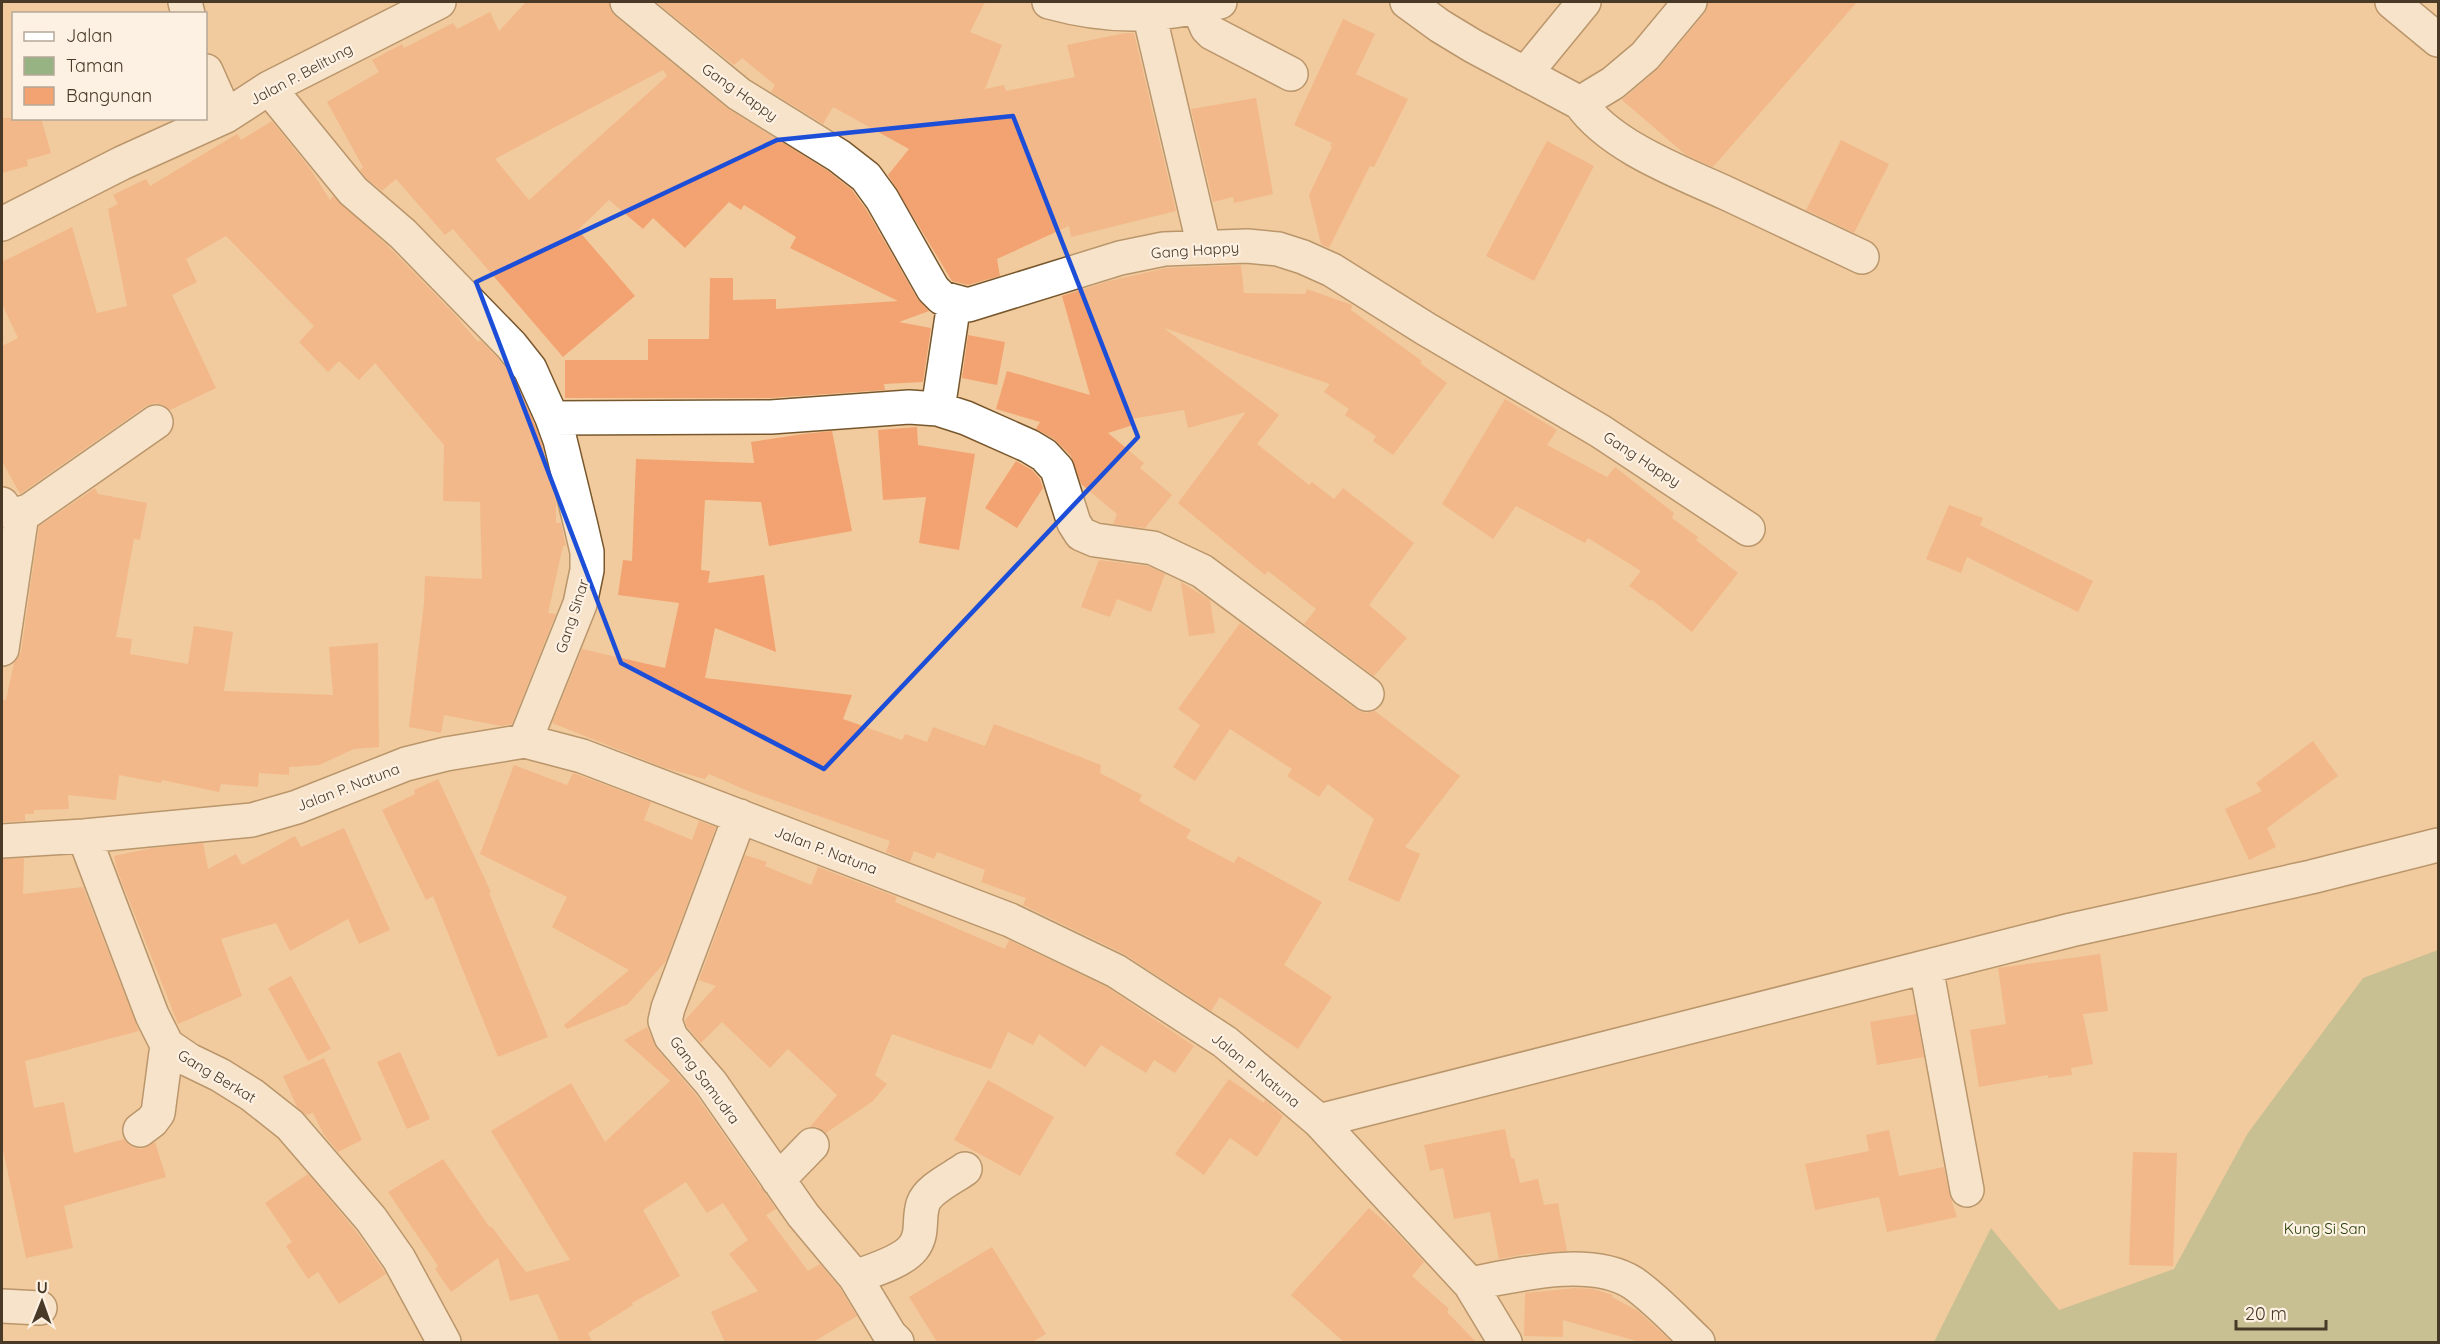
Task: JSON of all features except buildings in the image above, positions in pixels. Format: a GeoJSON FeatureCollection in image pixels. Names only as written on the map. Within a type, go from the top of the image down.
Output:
{"type":"FeatureCollection","features":[{"type":"Feature","properties":{"kind":"street","name":"Jalan P. Belitung"},"geometry":{"type":"LineString","coordinates":[[216,94],[269,88],[439,2]]}},
{"type":"Feature","properties":{"kind":"street","name":"Gang Happy"},"geometry":{"type":"LineString","coordinates":[[627,2],[739,94],[839,156],[866,177],[882,199],[933,289],[942,298],[968,305],[1120,258],[1164,249],[1247,246],[1278,249],[1332,270],[1426,329],[1600,431],[1748,529]]}},
{"type":"Feature","properties":{"kind":"street"},"geometry":{"type":"LineString","coordinates":[[1049,2],[1081,11],[1124,15],[1209,4],[1207,28],[1212,33],[1291,74]]}},
{"type":"Feature","properties":{"kind":"street"},"geometry":{"type":"LineString","coordinates":[[1407,2],[1440,26],[1580,103],[1600,127],[1630,146],[1685,175],[1862,256]]}},
{"type":"Feature","properties":{"kind":"street"},"geometry":{"type":"LineString","coordinates":[[1526,74],[1584,2]]}},
{"type":"Feature","properties":{"kind":"street"},"geometry":{"type":"LineString","coordinates":[[1580,103],[1613,83],[1645,56],[1690,2]]}},
{"type":"Feature","properties":{"kind":"street"},"geometry":{"type":"LineString","coordinates":[[2392,2],[2439,40]]}},
{"type":"Feature","properties":{"kind":"street"},"geometry":{"type":"LineString","coordinates":[[1149,13],[1204,247]]}},
{"type":"Feature","properties":{"kind":"street","name":"Gang Sinar"},"geometry":{"type":"LineString","coordinates":[[269,88],[353,191],[404,234],[511,345],[530,369],[552,418],[560,440],[587,552],[587,570],[580,604],[525,741]]}},
{"type":"Feature","properties":{"kind":"street","name":"Jalan P. Belitung"},"geometry":{"type":"LineString","coordinates":[[2,224],[122,163],[181,120]]}},
{"type":"Feature","properties":{"kind":"street"},"geometry":{"type":"LineString","coordinates":[[938,409],[954,303]]}},
{"type":"Feature","properties":{"kind":"street"},"geometry":{"type":"LineString","coordinates":[[552,418],[771,417],[909,407],[938,409],[966,418],[1044,455],[1057,469],[1074,524],[1081,534],[1095,540],[1153,548],[1202,571],[1367,694]]}},
{"type":"Feature","properties":{"kind":"street"},"geometry":{"type":"LineString","coordinates":[[2,649],[12,509],[156,422]]}},
{"type":"Feature","properties":{"kind":"street","name":"Jalan P. Natuna"},"geometry":{"type":"LineString","coordinates":[[2,841],[84,836],[252,820],[297,807],[406,764],[446,754],[525,741],[582,756],[1010,920],[1116,971],[1224,1042],[1319,1121],[1470,1284],[1505,1342]]}},
{"type":"Feature","properties":{"kind":"street","name":"Gang Samudra"},"geometry":{"type":"LineString","coordinates":[[740,816],[665,1021],[671,1037],[711,1083],[803,1215],[855,1277],[890,1335],[897,1342]]}},
{"type":"Feature","properties":{"kind":"street","name":"Gang Berkat"},"geometry":{"type":"LineString","coordinates":[[84,836],[152,1015],[167,1045],[252,1095],[290,1125],[371,1219],[399,1259],[444,1342]]}},
{"type":"Feature","properties":{"kind":"street"},"geometry":{"type":"LineString","coordinates":[[1319,1121],[2071,930],[2311,877],[2439,845]]}},
{"type":"Feature","properties":{"kind":"street"},"geometry":{"type":"LineString","coordinates":[[1926,967],[1967,1190]]}},
{"type":"Feature","properties":{"kind":"street"},"geometry":{"type":"LineString","coordinates":[[140,1130],[158,1113],[167,1045]]}},
{"type":"Feature","properties":{"kind":"street"},"geometry":{"type":"LineString","coordinates":[[778,1180],[812,1145]]}},
{"type":"Feature","properties":{"kind":"street"},"geometry":{"type":"LineString","coordinates":[[855,1277],[891,1262],[912,1250],[921,1231],[923,1204],[929,1194],[965,1169]]}},
{"type":"Feature","properties":{"kind":"street"},"geometry":{"type":"LineString","coordinates":[[1470,1284],[1530,1273],[1570,1270],[1597,1270],[1617,1275],[1634,1284],[1698,1342]]}},
{"type":"Feature","properties":{"kind":"street"},"geometry":{"type":"LineString","coordinates":[[2,1306],[39,1308]]}},
{"type":"Feature","properties":{"kind":"highlighted area"},"geometry":{"type":"Polygon","coordinates":[[[1013,116],[1138,437],[824,769],[621,663],[476,282],[777,140],[1013,116]]]}},
{"type":"Feature","properties":{"kind":"green space","name":"Kung Si San"},"geometry":{"type":"Polygon","coordinates":[[[2438,950],[2438,1342],[1934,1342],[1991,1228],[2059,1310],[2174,1269],[2248,1133],[2363,978],[2438,950]]]}}]}
